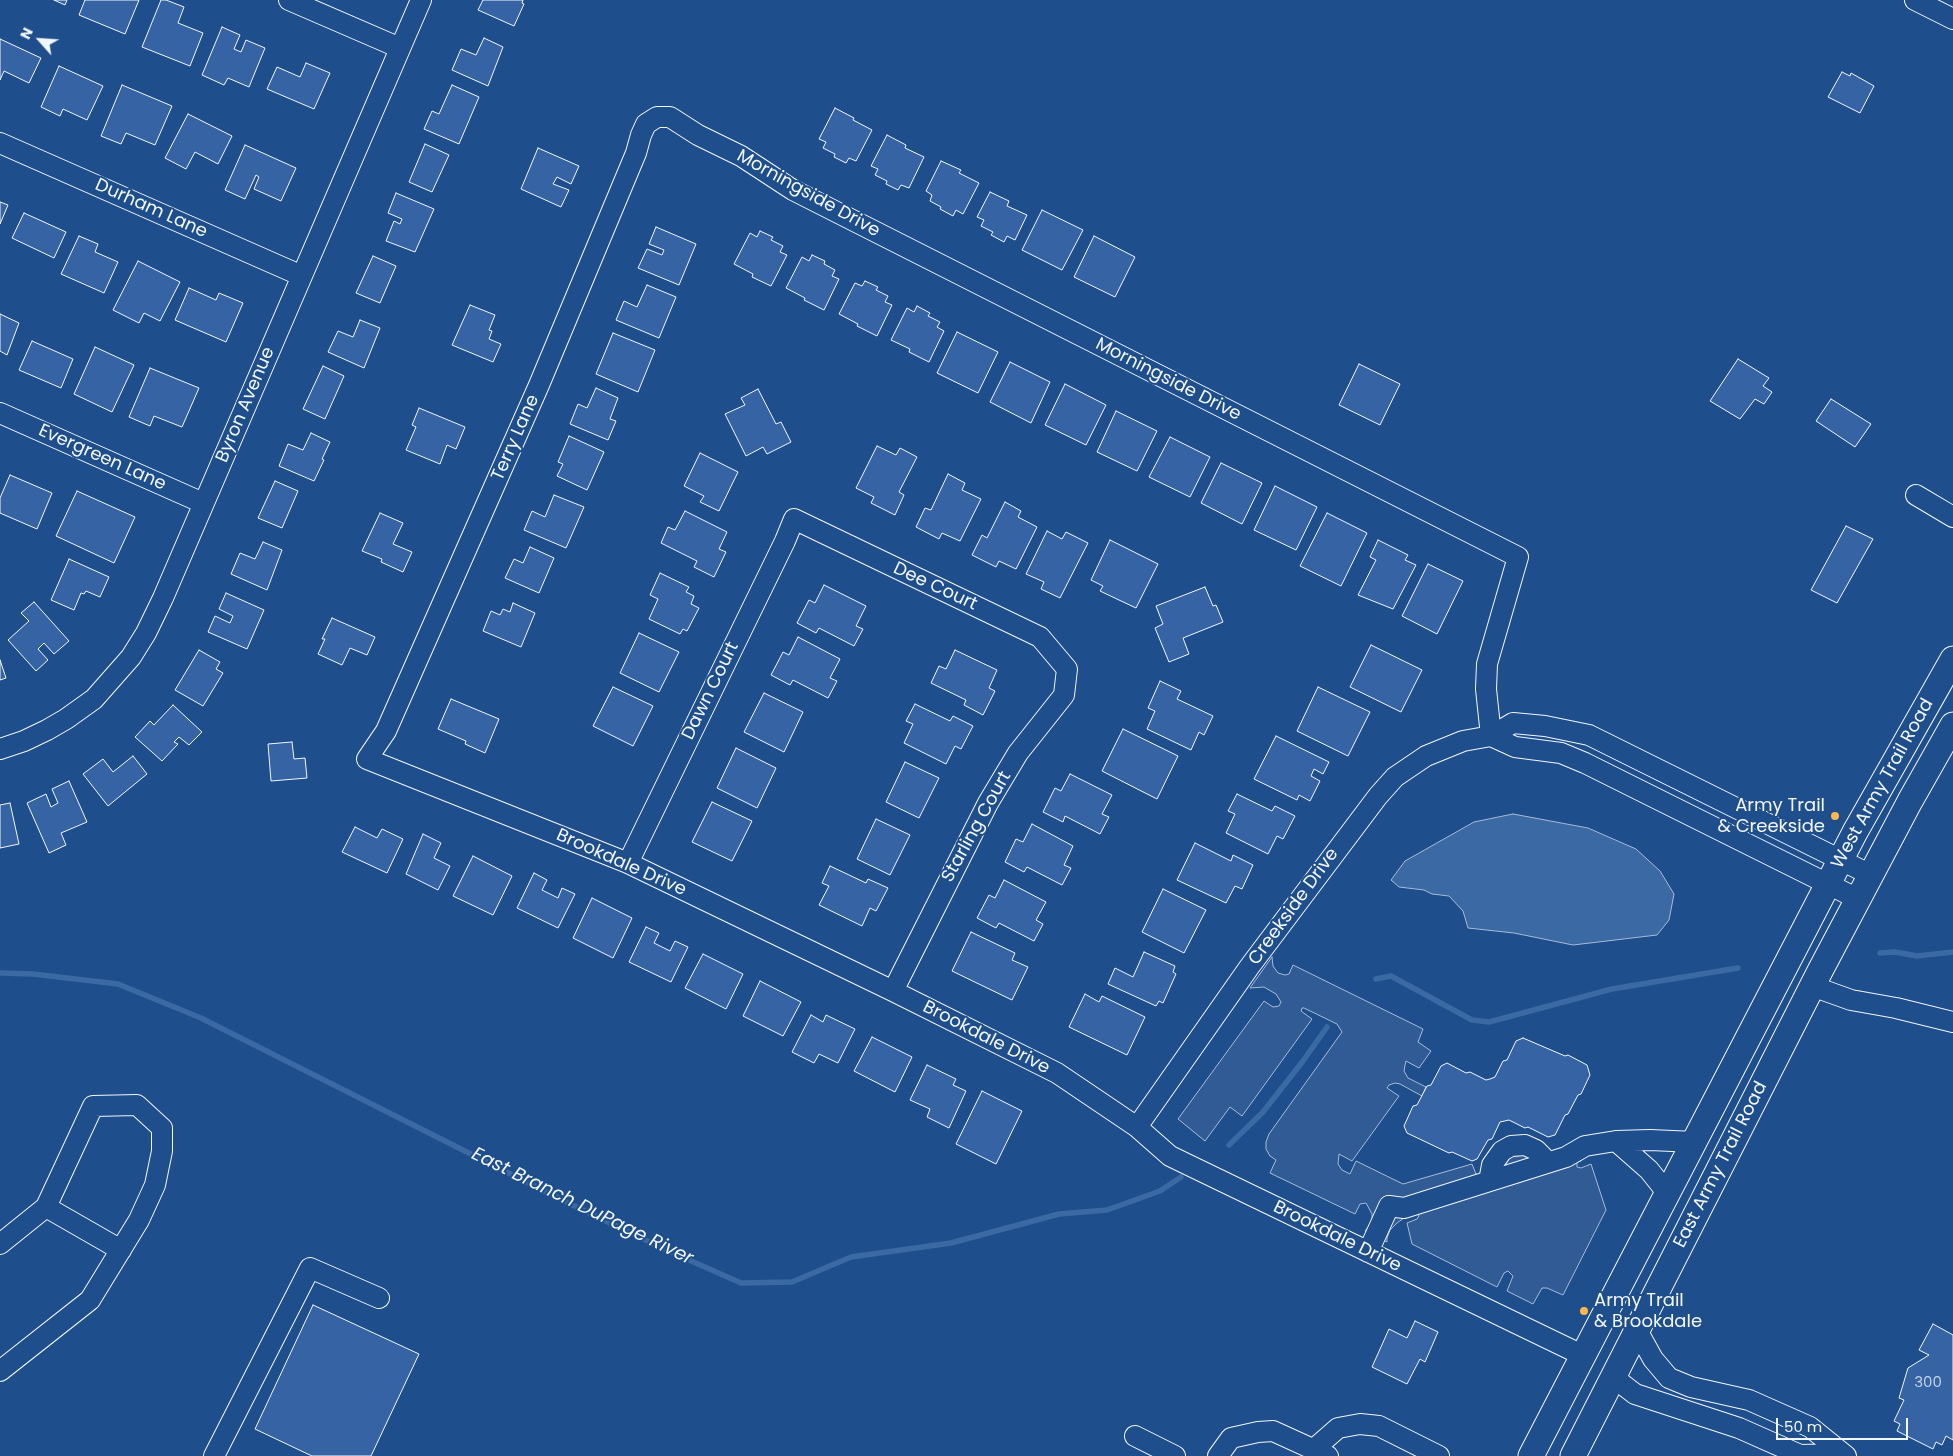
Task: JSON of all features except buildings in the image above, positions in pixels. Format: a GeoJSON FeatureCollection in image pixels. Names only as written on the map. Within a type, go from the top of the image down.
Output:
{"type":"FeatureCollection","features":[{"type":"Feature","properties":{"kind":"main road","name":"West Army Trail Road"},"geometry":{"type":"LineString","coordinates":[[1828,884],[1880,787],[1953,659]]}},
{"type":"Feature","properties":{"kind":"main road","name":"West Army Trail Road"},"geometry":{"type":"LineString","coordinates":[[1871,875],[1953,725]]}},
{"type":"Feature","properties":{"kind":"main road","name":"East Army Trail Road"},"geometry":{"type":"LineString","coordinates":[[1572,1456],[1812,986],[1871,875]]}},
{"type":"Feature","properties":{"kind":"main road","name":"East Army Trail Road"},"geometry":{"type":"LineString","coordinates":[[1531,1456],[1828,884]]}},
{"type":"Feature","properties":{"kind":"main road"},"geometry":{"type":"LineString","coordinates":[[1596,1333],[1603,1360],[1613,1377]]}},
{"type":"Feature","properties":{"kind":"street"},"geometry":{"type":"LineString","coordinates":[[289,0],[400,48]]}},
{"type":"Feature","properties":{"kind":"street","name":"Byron Avenue"},"geometry":{"type":"LineString","coordinates":[[0,749],[24,741],[66,719],[94,699],[131,657],[146,633],[421,0]]}},
{"type":"Feature","properties":{"kind":"street"},"geometry":{"type":"LineString","coordinates":[[1915,0],[1953,19]]}},
{"type":"Feature","properties":{"kind":"street","name":"Morningside Drive"},"geometry":{"type":"LineString","coordinates":[[657,116],[670,116],[698,135],[741,156],[793,190],[1518,557],[1487,664],[1486,689],[1491,736]]}},
{"type":"Feature","properties":{"kind":"street","name":"Terry Lane"},"geometry":{"type":"LineString","coordinates":[[367,759],[386,731],[535,394],[636,153],[641,135],[646,124],[657,116]]}},
{"type":"Feature","properties":{"kind":"street","name":"Durham Lane"},"geometry":{"type":"LineString","coordinates":[[0,143],[302,276]]}},
{"type":"Feature","properties":{"kind":"street","name":"Evergreen Lane"},"geometry":{"type":"LineString","coordinates":[[0,413],[203,503]]}},
{"type":"Feature","properties":{"kind":"street"},"geometry":{"type":"LineString","coordinates":[[1916,495],[1953,517]]}},
{"type":"Feature","properties":{"kind":"street","name":"Dee Court"},"geometry":{"type":"LineString","coordinates":[[794,519],[1040,637],[1067,669]]}},
{"type":"Feature","properties":{"kind":"street","name":"Dawn Court"},"geometry":{"type":"LineString","coordinates":[[628,863],[794,519]]}},
{"type":"Feature","properties":{"kind":"street","name":"Starling Court"},"geometry":{"type":"LineString","coordinates":[[893,991],[988,803],[1018,753],[1064,695],[1067,669]]}},
{"type":"Feature","properties":{"kind":"street","name":"Creekside Drive"},"geometry":{"type":"LineString","coordinates":[[1137,1127],[1250,966],[1378,796],[1395,777],[1426,756],[1463,741],[1491,736],[1512,723],[1570,730],[1589,735],[1871,875]]}},
{"type":"Feature","properties":{"kind":"street"},"geometry":{"type":"LineString","coordinates":[[1491,736],[1515,747],[1561,753],[1585,763],[1858,899]]}},
{"type":"Feature","properties":{"kind":"street","name":"Brookdale Drive"},"geometry":{"type":"LineString","coordinates":[[367,759],[628,863],[893,991],[1057,1073],[1137,1127],[1170,1156],[1584,1356]]}},
{"type":"Feature","properties":{"kind":"street"},"geometry":{"type":"LineString","coordinates":[[1656,798],[1668,774]]}},
{"type":"Feature","properties":{"kind":"street"},"geometry":{"type":"LineString","coordinates":[[1812,986],[1851,1000],[1896,1008],[1953,1022]]}},
{"type":"Feature","properties":{"kind":"street"},"geometry":{"type":"LineString","coordinates":[[0,1244],[46,1207],[93,1106],[137,1105],[162,1128],[162,1151],[155,1185],[138,1220],[90,1300],[0,1371]]}},
{"type":"Feature","properties":{"kind":"street"},"geometry":{"type":"LineString","coordinates":[[1368,1252],[1389,1206],[1404,1208],[1566,1157],[1586,1146],[1616,1141],[1695,1142]]}},
{"type":"Feature","properties":{"kind":"street"},"geometry":{"type":"LineString","coordinates":[[1616,1141],[1649,1170],[1668,1194]]}},
{"type":"Feature","properties":{"kind":"street"},"geometry":{"type":"LineString","coordinates":[[1489,1181],[1492,1165],[1502,1152],[1511,1146],[1525,1145],[1536,1150],[1548,1162]]}},
{"type":"Feature","properties":{"kind":"street"},"geometry":{"type":"LineString","coordinates":[[46,1207],[121,1250]]}},
{"type":"Feature","properties":{"kind":"street"},"geometry":{"type":"LineString","coordinates":[[214,1456],[310,1268],[379,1298]]}},
{"type":"Feature","properties":{"kind":"street"},"geometry":{"type":"LineString","coordinates":[[1637,1330],[1653,1359],[1669,1378],[1691,1387],[1749,1400],[1810,1427],[1843,1455]]}},
{"type":"Feature","properties":{"kind":"street"},"geometry":{"type":"LineString","coordinates":[[1613,1377],[1634,1394],[1739,1428],[1800,1455],[1843,1455]]}},
{"type":"Feature","properties":{"kind":"street"},"geometry":{"type":"LineString","coordinates":[[1739,1428],[1749,1400]]}},
{"type":"Feature","properties":{"kind":"street"},"geometry":{"type":"LineString","coordinates":[[1218,1456],[1232,1438],[1258,1432],[1273,1432],[1321,1452],[1338,1428],[1360,1424],[1379,1426],[1439,1456]]}},
{"type":"Feature","properties":{"kind":"street"},"geometry":{"type":"LineString","coordinates":[[1135,1436],[1175,1456]]}},
{"type":"Feature","properties":{"kind":"street"},"geometry":{"type":"LineString","coordinates":[[200,1456],[203,1453],[209,1456]]}},
{"type":"Feature","properties":{"kind":"shaded area"},"geometry":{"type":"Polygon","coordinates":[[[1513,814],[1588,828],[1636,849],[1660,871],[1674,894],[1669,920],[1657,935],[1573,945],[1514,933],[1468,928],[1463,911],[1449,896],[1399,887],[1391,880],[1405,861],[1474,822],[1513,814]]]}},
{"type":"Feature","properties":{"kind":"shaded area"},"geometry":{"type":"Polygon","coordinates":[[[1272,957],[1273,966],[1278,973],[1289,974],[1293,965],[1423,1029],[1418,1042],[1431,1051],[1419,1068],[1406,1061],[1405,1065],[1404,1071],[1408,1078],[1426,1087],[1422,1096],[1400,1084],[1389,1085],[1387,1088],[1399,1096],[1352,1161],[1339,1154],[1338,1164],[1342,1170],[1350,1174],[1356,1161],[1403,1184],[1472,1164],[1476,1174],[1479,1176],[1490,1159],[1551,1152],[1577,1145],[1581,1161],[1577,1162],[1577,1167],[1581,1168],[1591,1164],[1606,1210],[1563,1295],[1547,1288],[1542,1288],[1533,1304],[1507,1291],[1513,1276],[1508,1271],[1504,1273],[1497,1287],[1412,1244],[1407,1223],[1417,1219],[1418,1214],[1404,1218],[1397,1223],[1390,1230],[1387,1242],[1365,1231],[1372,1222],[1372,1214],[1366,1203],[1360,1204],[1355,1214],[1270,1173],[1276,1160],[1270,1156],[1266,1149],[1269,1134],[1342,1032],[1337,1024],[1304,1008],[1301,1011],[1312,1019],[1242,1116],[1230,1107],[1205,1141],[1178,1119],[1264,1001],[1273,1007],[1279,1006],[1281,1002],[1276,994],[1264,987],[1250,988],[1272,957]]]}},
{"type":"Feature","properties":{"kind":"waterway","name":"East Branch DuPage River"},"geometry":{"type":"LineString","coordinates":[[1880,953],[1895,952],[1917,956],[1953,952]]}},
{"type":"Feature","properties":{"kind":"waterway","name":"East Branch DuPage River"},"geometry":{"type":"LineString","coordinates":[[1376,979],[1391,976],[1472,1020],[1489,1022],[1612,989],[1738,968]]}},
{"type":"Feature","properties":{"kind":"waterway","name":"East Branch DuPage River"},"geometry":{"type":"LineString","coordinates":[[0,973],[33,974],[118,984],[201,1018],[558,1198],[662,1248],[741,1283],[792,1282],[851,1257],[951,1243],[1059,1214],[1107,1210],[1160,1191],[1181,1177]]}},
{"type":"Feature","properties":{"kind":"waterway","name":"East Branch DuPage River"},"geometry":{"type":"LineString","coordinates":[[1229,1145],[1263,1112],[1327,1027]]}},
{"type":"Feature","properties":{"kind":"place","name":"Army Trail & Creekside"},"geometry":{"type":"Point","coordinates":[1835,816]}},
{"type":"Feature","properties":{"kind":"place","name":"Army Trail & Brookdale"},"geometry":{"type":"Point","coordinates":[1584,1311]}}]}
